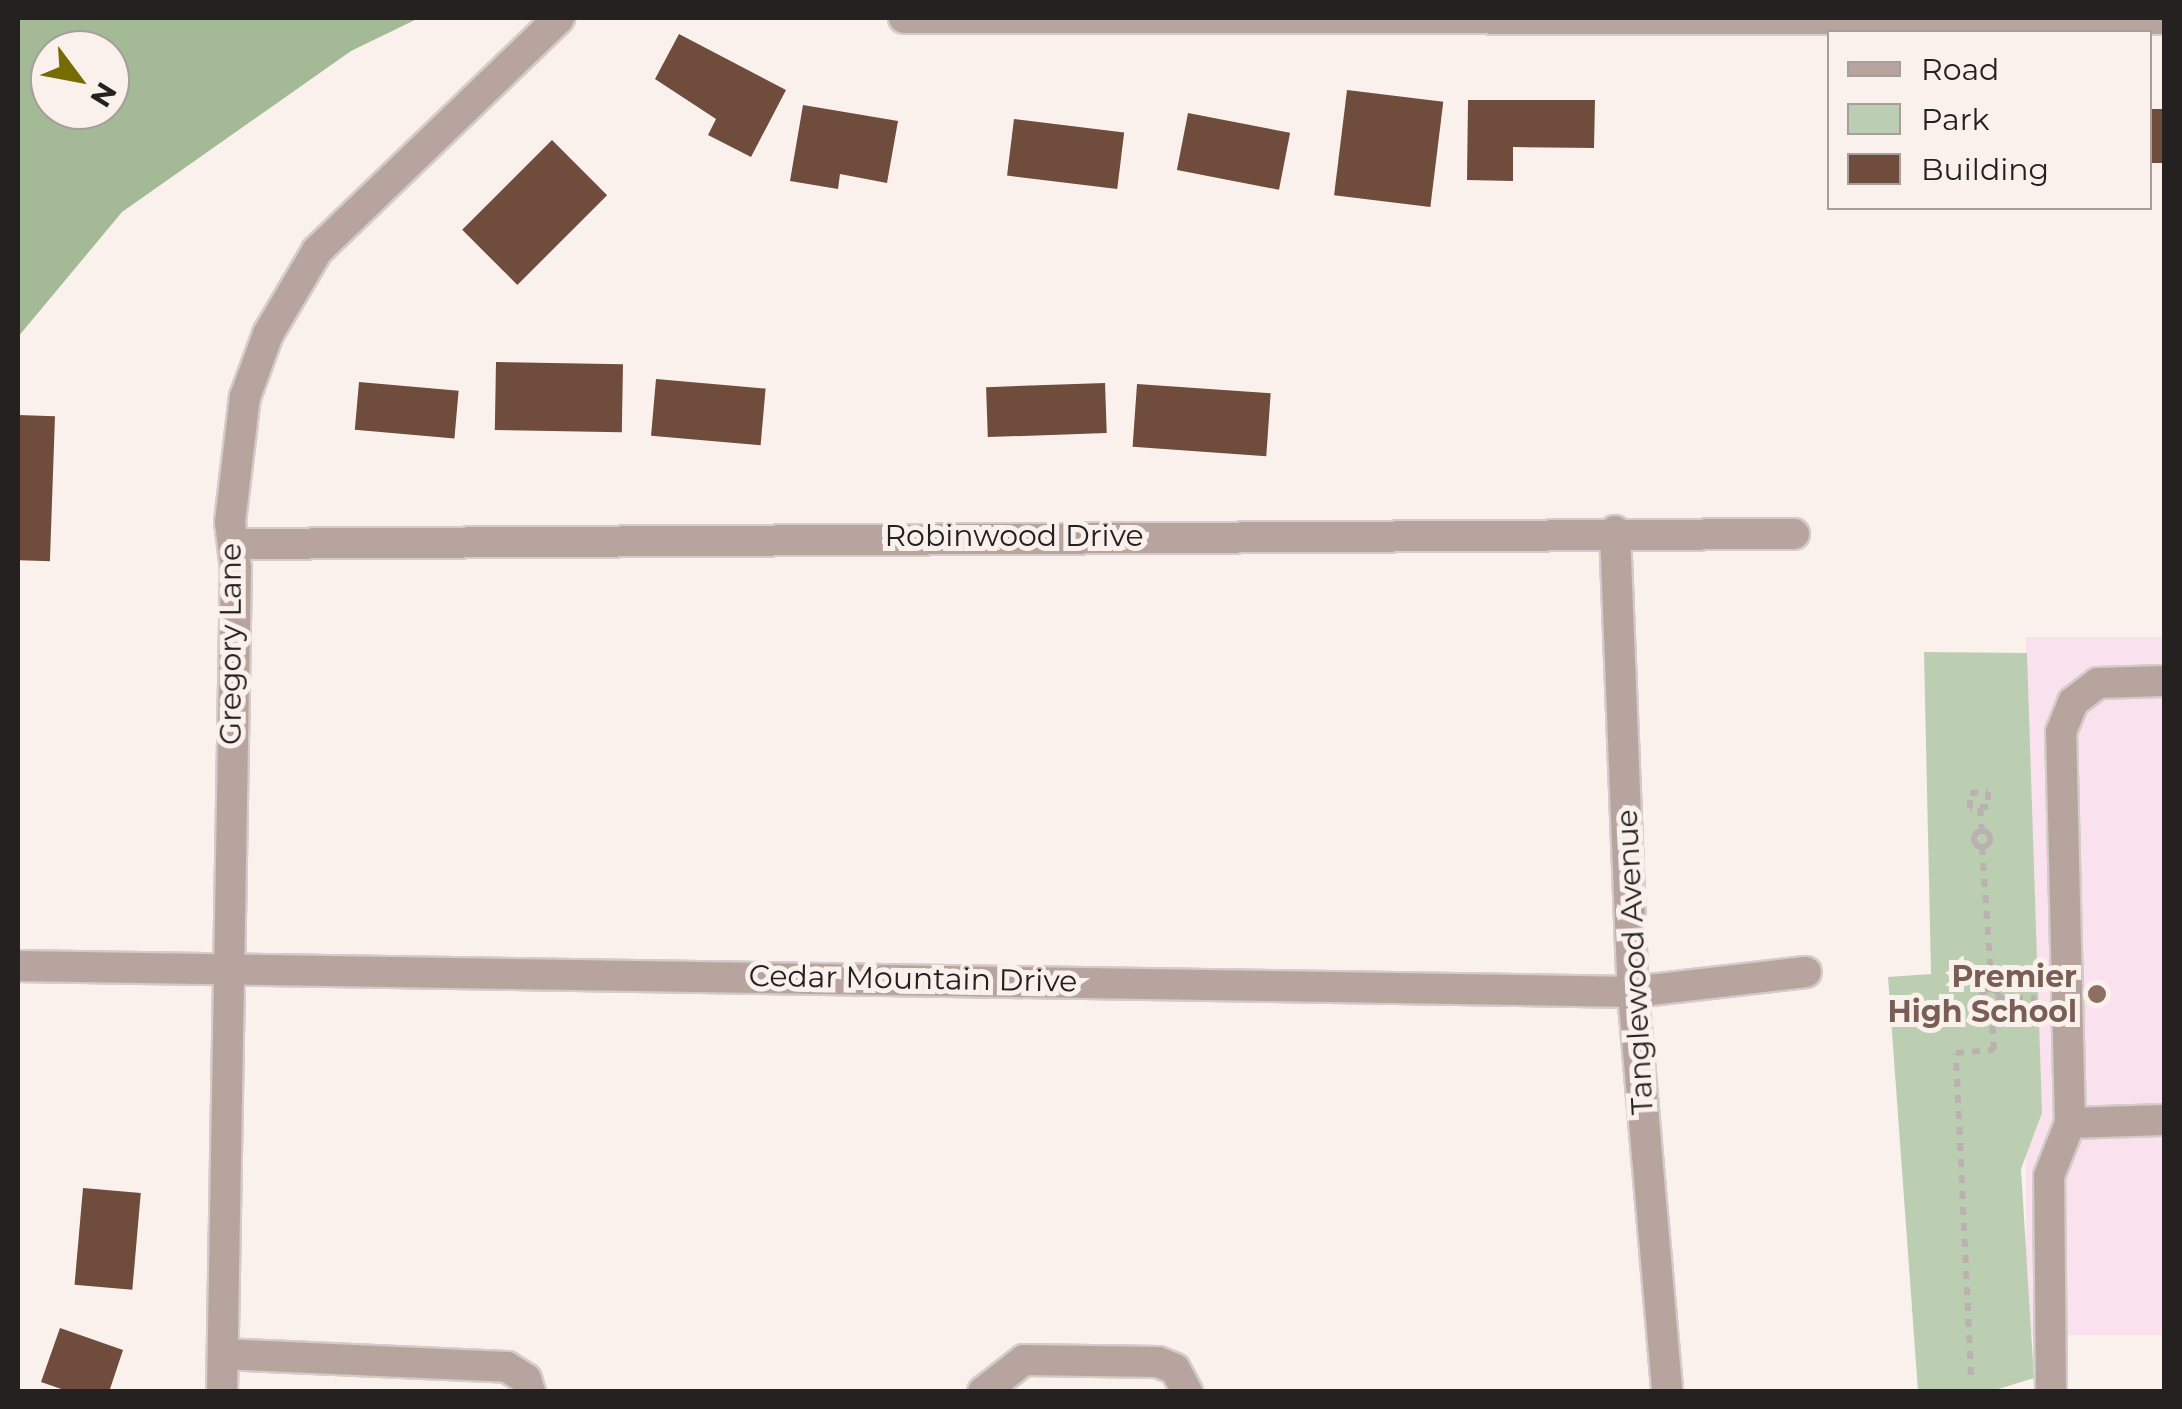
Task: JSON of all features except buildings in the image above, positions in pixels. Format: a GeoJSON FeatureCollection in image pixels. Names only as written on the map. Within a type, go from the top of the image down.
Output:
{"type":"FeatureCollection","features":[{"type":"Feature","properties":{"kind":"street","name":"Gregory Lane"},"geometry":{"type":"LineString","coordinates":[[222,1392],[234,455],[245,397],[288,295],[351,212],[559,18]]}},
{"type":"Feature","properties":{"kind":"street"},"geometry":{"type":"LineString","coordinates":[[904,18],[2164,19]]}},
{"type":"Feature","properties":{"kind":"street","name":"Robinwood Drive"},"geometry":{"type":"LineString","coordinates":[[233,544],[1615,531],[1794,534]]}},
{"type":"Feature","properties":{"kind":"street","name":"Tanglewood Avenue"},"geometry":{"type":"LineString","coordinates":[[1615,531],[1633,992],[1666,1392]]}},
{"type":"Feature","properties":{"kind":"street"},"geometry":{"type":"LineString","coordinates":[[2051,1392],[2049,1176],[2070,1124],[2062,732],[2073,702],[2098,683],[2164,681]]}},
{"type":"Feature","properties":{"kind":"street","name":"Cedar Mountain Drive"},"geometry":{"type":"LineString","coordinates":[[18,966],[1633,992],[1806,972]]}},
{"type":"Feature","properties":{"kind":"street"},"geometry":{"type":"LineString","coordinates":[[2070,1124],[2164,1120]]}},
{"type":"Feature","properties":{"kind":"street"},"geometry":{"type":"LineString","coordinates":[[223,1354],[506,1368],[526,1379],[530,1392]]}},
{"type":"Feature","properties":{"kind":"street"},"geometry":{"type":"LineString","coordinates":[[983,1392],[1024,1360],[1158,1362],[1176,1370],[1186,1392]]}},
{"type":"Feature","properties":{"kind":"path"},"geometry":{"type":"LineString","coordinates":[[1971,1375],[1956,1052],[1994,1050],[1991,1006],[1999,996],[1992,989],[1982,847],[1974,841],[1982,832],[1980,808]]}},
{"type":"Feature","properties":{"kind":"path"},"geometry":{"type":"LineString","coordinates":[[1991,1006],[1982,998],[1992,989]]}},
{"type":"Feature","properties":{"kind":"shaded area","name":"Premier High School"},"geometry":{"type":"Polygon","coordinates":[[[2026,637],[2164,637],[2164,1335],[2026,1335],[2026,637]]]}},
{"type":"Feature","properties":{"kind":"green space"},"geometry":{"type":"Polygon","coordinates":[[[18,18],[419,18],[351,51],[122,212],[18,337],[18,18]]]}},
{"type":"Feature","properties":{"kind":"green space"},"geometry":{"type":"Polygon","coordinates":[[[1924,652],[2027,653],[2042,1113],[2021,1169],[2034,1378],[1992,1391],[1918,1391],[1888,977],[1931,974],[1924,652]]]}},
{"type":"Feature","properties":{"kind":"place","name":"Premier High School"},"geometry":{"type":"Point","coordinates":[2097,994]}}]}
